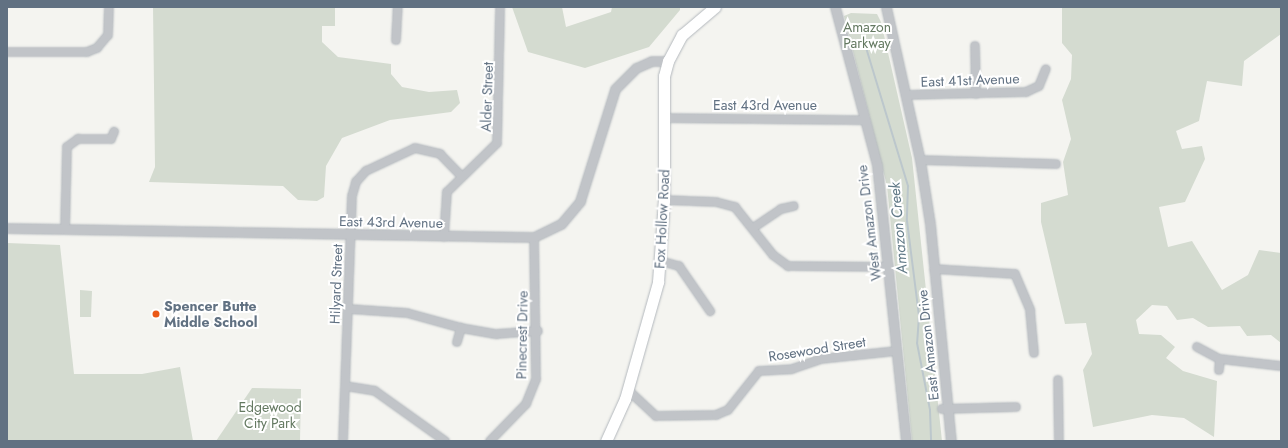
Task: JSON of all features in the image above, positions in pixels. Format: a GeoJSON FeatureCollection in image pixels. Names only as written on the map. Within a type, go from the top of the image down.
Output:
{"type":"FeatureCollection","features":[{"type":"Feature","properties":{"kind":"main road","name":"Fox Hollow Road"},"geometry":{"type":"LineString","coordinates":[[606,441],[628,390],[651,315],[661,261],[668,61],[682,35],[715,7]]}},
{"type":"Feature","properties":{"kind":"street"},"geometry":{"type":"LineString","coordinates":[[7,52],[87,52],[97,48],[108,35],[109,7]]}},
{"type":"Feature","properties":{"kind":"street"},"geometry":{"type":"LineString","coordinates":[[396,40],[398,7]]}},
{"type":"Feature","properties":{"kind":"street","name":"Alder Street"},"geometry":{"type":"LineString","coordinates":[[444,237],[445,198],[461,176],[490,154],[498,138],[500,7]]}},
{"type":"Feature","properties":{"kind":"street","name":"West Amazon Drive"},"geometry":{"type":"LineString","coordinates":[[835,7],[877,165],[889,267],[906,441]]}},
{"type":"Feature","properties":{"kind":"street","name":"East Amazon Drive"},"geometry":{"type":"LineString","coordinates":[[886,7],[920,160],[934,269],[945,409],[951,441]]}},
{"type":"Feature","properties":{"kind":"street"},"geometry":{"type":"LineString","coordinates":[[975,46],[976,94]]}},
{"type":"Feature","properties":{"kind":"street","name":"East 43rd Avenue"},"geometry":{"type":"LineString","coordinates":[[7,228],[444,237],[534,237],[561,224],[580,201],[615,89],[636,68],[652,61],[668,61]]}},
{"type":"Feature","properties":{"kind":"street","name":"East 41st Avenue"},"geometry":{"type":"LineString","coordinates":[[906,95],[976,94],[1032,90],[1039,86],[1046,69]]}},
{"type":"Feature","properties":{"kind":"street"},"geometry":{"type":"LineString","coordinates":[[1032,90],[1042,95]]}},
{"type":"Feature","properties":{"kind":"street","name":"East 43rd Avenue"},"geometry":{"type":"LineString","coordinates":[[665,118],[865,120]]}},
{"type":"Feature","properties":{"kind":"street"},"geometry":{"type":"LineString","coordinates":[[65,230],[67,147],[78,139],[111,139],[114,132]]}},
{"type":"Feature","properties":{"kind":"street","name":"Hilyard Street"},"geometry":{"type":"LineString","coordinates":[[343,441],[353,189],[361,176],[373,168],[408,150],[424,148],[440,154],[461,176]]}},
{"type":"Feature","properties":{"kind":"street"},"geometry":{"type":"LineString","coordinates":[[920,160],[1056,164]]}},
{"type":"Feature","properties":{"kind":"street"},"geometry":{"type":"LineString","coordinates":[[664,200],[726,204],[742,212],[773,255],[788,266],[889,267]]}},
{"type":"Feature","properties":{"kind":"street"},"geometry":{"type":"LineString","coordinates":[[753,228],[781,209],[794,206]]}},
{"type":"Feature","properties":{"kind":"street","name":"Pinecrest Drive"},"geometry":{"type":"LineString","coordinates":[[490,441],[503,431],[533,393],[538,332],[534,237]]}},
{"type":"Feature","properties":{"kind":"street"},"geometry":{"type":"LineString","coordinates":[[661,261],[679,266],[710,311]]}},
{"type":"Feature","properties":{"kind":"street"},"geometry":{"type":"LineString","coordinates":[[934,269],[1015,274],[1030,310],[1034,353]]}},
{"type":"Feature","properties":{"kind":"street"},"geometry":{"type":"LineString","coordinates":[[349,309],[406,313],[461,328],[496,334],[538,332]]}},
{"type":"Feature","properties":{"kind":"street"},"geometry":{"type":"LineString","coordinates":[[457,342],[461,328]]}},
{"type":"Feature","properties":{"kind":"street"},"geometry":{"type":"LineString","coordinates":[[1197,347],[1220,359],[1281,366]]}},
{"type":"Feature","properties":{"kind":"street","name":"Rosewood Street"},"geometry":{"type":"LineString","coordinates":[[628,390],[656,416],[716,415],[728,410],[759,371],[792,369],[821,359],[897,351]]}},
{"type":"Feature","properties":{"kind":"street"},"geometry":{"type":"LineString","coordinates":[[1219,370],[1220,359]]}},
{"type":"Feature","properties":{"kind":"street"},"geometry":{"type":"LineString","coordinates":[[1058,380],[1060,441]]}},
{"type":"Feature","properties":{"kind":"street"},"geometry":{"type":"LineString","coordinates":[[345,386],[376,391],[445,441]]}},
{"type":"Feature","properties":{"kind":"street","name":"East Amazon Drive"},"geometry":{"type":"LineString","coordinates":[[945,409],[1016,407]]}},
{"type":"Feature","properties":{"kind":"green space"},"geometry":{"type":"Polygon","coordinates":[[[153,7],[335,7],[335,26],[322,26],[322,42],[338,57],[391,64],[391,74],[402,87],[429,92],[457,90],[460,103],[451,112],[390,120],[342,138],[326,166],[324,197],[317,201],[298,200],[283,186],[149,182],[155,167],[153,7]]]}},
{"type":"Feature","properties":{"kind":"green space"},"geometry":{"type":"Polygon","coordinates":[[[512,7],[562,7],[566,27],[611,12],[612,7],[680,7],[680,10],[649,47],[585,68],[528,52],[512,7]]]}},
{"type":"Feature","properties":{"kind":"green space"},"geometry":{"type":"Polygon","coordinates":[[[1062,7],[1281,7],[1281,34],[1244,61],[1242,86],[1207,81],[1199,121],[1176,131],[1182,149],[1202,146],[1205,159],[1185,202],[1159,207],[1168,247],[1192,241],[1222,290],[1248,275],[1259,250],[1281,253],[1281,343],[1271,335],[1247,336],[1240,326],[1208,327],[1193,318],[1177,320],[1167,306],[1152,305],[1136,320],[1139,334],[1161,335],[1175,347],[1166,358],[1183,371],[1217,381],[1214,437],[1184,418],[1152,415],[1093,427],[1083,370],[1092,354],[1086,323],[1065,324],[1041,222],[1041,203],[1068,195],[1063,162],[1071,139],[1062,100],[1071,79],[1072,55],[1062,43],[1062,7]]]}},
{"type":"Feature","properties":{"kind":"green space","name":"Amazon Parkway"},"geometry":{"type":"Polygon","coordinates":[[[851,13],[877,14],[881,22],[912,158],[942,441],[912,441],[887,186],[844,16],[851,13]]]}},
{"type":"Feature","properties":{"kind":"green space"},"geometry":{"type":"Polygon","coordinates":[[[7,243],[60,245],[74,374],[142,374],[180,367],[193,441],[7,441],[7,243]]]}},
{"type":"Feature","properties":{"kind":"green space"},"geometry":{"type":"Polygon","coordinates":[[[80,290],[92,291],[91,317],[80,317],[80,290]]]}},
{"type":"Feature","properties":{"kind":"green space","name":"Edgewood City Park"},"geometry":{"type":"Polygon","coordinates":[[[252,388],[301,389],[300,441],[216,441],[252,388]]]}},
{"type":"Feature","properties":{"kind":"waterway","name":"Amazon Creek"},"geometry":{"type":"LineString","coordinates":[[864,41],[908,186],[907,221],[919,316],[917,343],[930,410],[931,441]]}},
{"type":"Feature","properties":{"kind":"place","name":"Spencer Butte Middle School"},"geometry":{"type":"Point","coordinates":[156,314]}}]}
